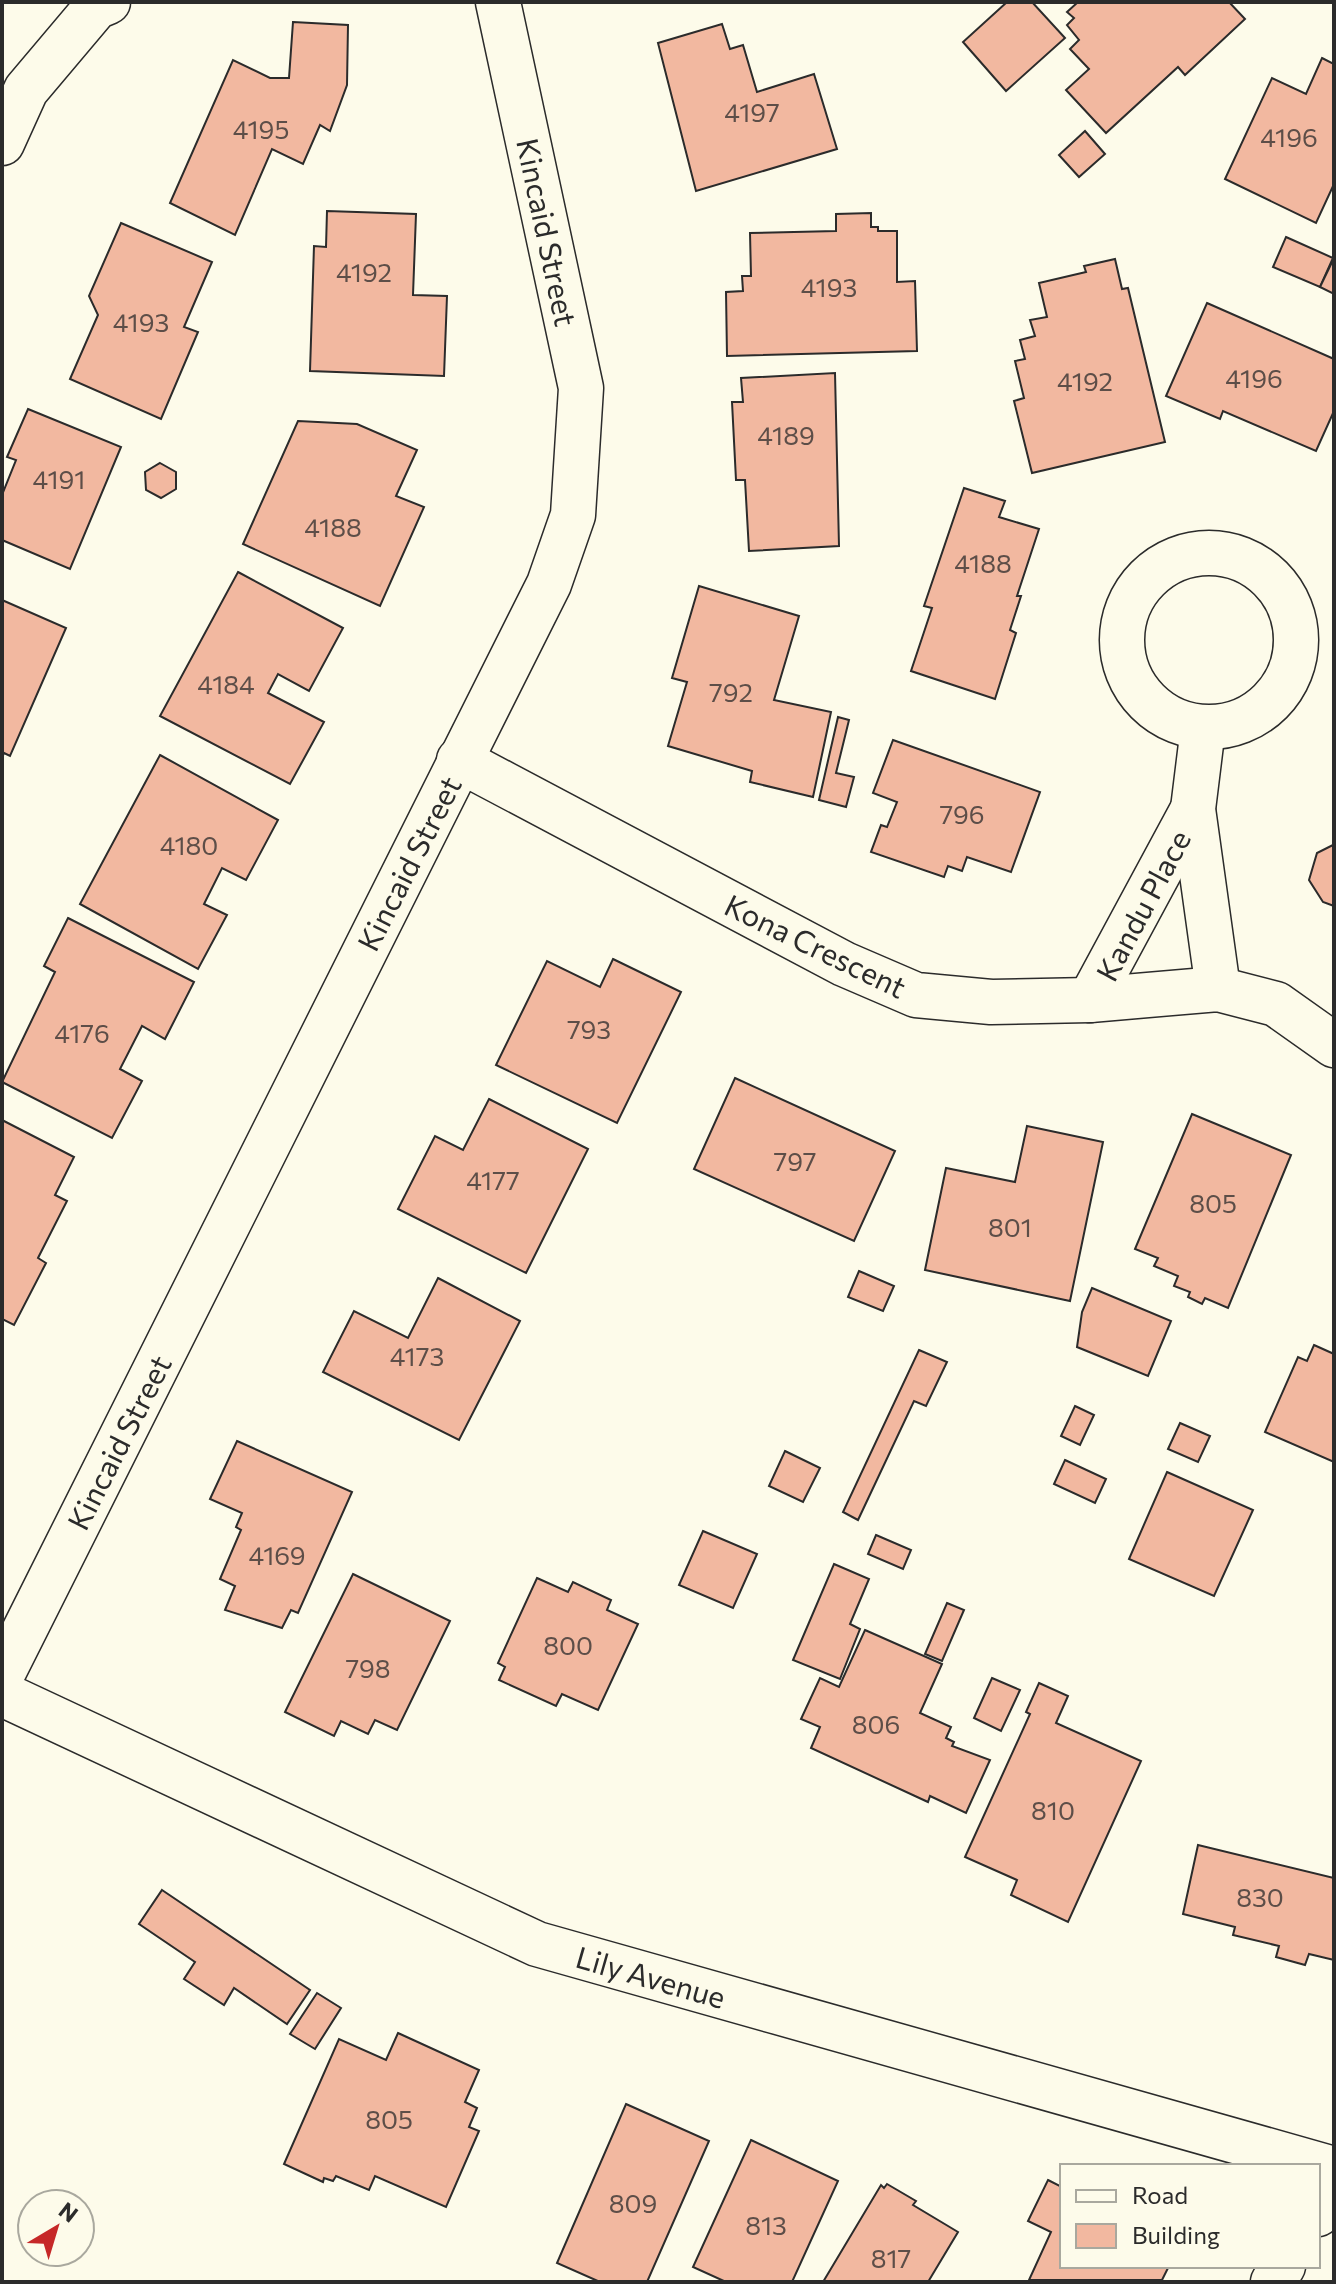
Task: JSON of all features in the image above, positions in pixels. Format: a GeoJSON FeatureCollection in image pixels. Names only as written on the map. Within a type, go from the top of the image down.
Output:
{"type":"FeatureCollection","features":[{"type":"Feature","properties":{"kind":"street"},"geometry":{"type":"LineString","coordinates":[[2,143],[26,90],[96,7],[108,2]]}},
{"type":"Feature","properties":{"kind":"street","name":"Kincaid Street"},"geometry":{"type":"LineString","coordinates":[[2,1675],[549,584],[573,515],[581,388],[498,2]]}},
{"type":"Feature","properties":{"kind":"street","name":"Kandu Place"},"geometry":{"type":"LineString","coordinates":[[1203,728],[1193,809],[1218,989]]}},
{"type":"Feature","properties":{"kind":"street","name":"Kona Crescent"},"geometry":{"type":"LineString","coordinates":[[459,760],[844,964],[916,995],[991,1002],[1090,1000],[1218,989],[1276,1004],[1334,1045]]}},
{"type":"Feature","properties":{"kind":"street","name":"Kandu Place"},"geometry":{"type":"LineString","coordinates":[[1090,1000],[1193,809]]}},
{"type":"Feature","properties":{"kind":"street","name":"Lily Avenue"},"geometry":{"type":"LineString","coordinates":[[2,1694],[537,1944],[1316,2164]]}},
{"type":"Feature","properties":{"kind":"street"},"geometry":{"type":"LineString","coordinates":[[1320,2211],[1334,2189]]}},
{"type":"Feature","properties":{"kind":"building"},"geometry":{"type":"Polygon","coordinates":[[[1007,2],[1032,2],[1065,38],[1006,91],[963,42],[1007,2]]]}},
{"type":"Feature","properties":{"kind":"building"},"geometry":{"type":"Polygon","coordinates":[[[1078,2],[1229,2],[1245,19],[1185,75],[1178,67],[1106,133],[1066,90],[1089,69],[1070,49],[1079,40],[1067,25],[1074,18],[1067,12],[1078,2]]]}},
{"type":"Feature","properties":{"kind":"building"},"geometry":{"type":"Polygon","coordinates":[[[293,22],[348,25],[347,85],[330,131],[320,125],[303,164],[272,149],[235,235],[170,203],[233,60],[270,78],[289,78],[293,22]]]}},
{"type":"Feature","properties":{"kind":"building"},"geometry":{"type":"Polygon","coordinates":[[[722,24],[730,49],[743,45],[757,92],[814,74],[837,149],[696,191],[658,43],[722,24]]]}},
{"type":"Feature","properties":{"kind":"building"},"geometry":{"type":"Polygon","coordinates":[[[1322,58],[1334,64],[1334,184],[1316,223],[1225,179],[1272,78],[1306,94],[1322,58]]]}},
{"type":"Feature","properties":{"kind":"building"},"geometry":{"type":"Polygon","coordinates":[[[1085,131],[1105,154],[1079,177],[1059,155],[1085,131]]]}},
{"type":"Feature","properties":{"kind":"building"},"geometry":{"type":"Polygon","coordinates":[[[327,211],[416,214],[413,295],[447,296],[444,376],[310,371],[314,246],[326,247],[327,211]]]}},
{"type":"Feature","properties":{"kind":"building"},"geometry":{"type":"Polygon","coordinates":[[[871,213],[871,227],[878,227],[878,231],[897,231],[897,282],[915,281],[917,351],[727,356],[726,292],[743,291],[742,276],[751,276],[750,233],[836,231],[836,214],[871,213]]]}},
{"type":"Feature","properties":{"kind":"building"},"geometry":{"type":"Polygon","coordinates":[[[121,223],[212,262],[184,327],[198,332],[161,419],[70,379],[98,315],[89,296],[121,223]]]}},
{"type":"Feature","properties":{"kind":"building"},"geometry":{"type":"Polygon","coordinates":[[[1286,237],[1333,258],[1320,287],[1273,267],[1286,237]]]}},
{"type":"Feature","properties":{"kind":"building"},"geometry":{"type":"Polygon","coordinates":[[[1334,258],[1334,294],[1320,287],[1334,258]]]}},
{"type":"Feature","properties":{"kind":"building"},"geometry":{"type":"Polygon","coordinates":[[[1115,259],[1122,289],[1128,288],[1165,442],[1032,473],[1014,401],[1024,398],[1015,361],[1025,359],[1020,340],[1035,336],[1030,320],[1047,317],[1039,283],[1086,272],[1084,266],[1115,259]]]}},
{"type":"Feature","properties":{"kind":"building"},"geometry":{"type":"Polygon","coordinates":[[[1207,303],[1334,359],[1334,411],[1316,451],[1223,411],[1220,419],[1166,396],[1207,303]]]}},
{"type":"Feature","properties":{"kind":"building"},"geometry":{"type":"Polygon","coordinates":[[[835,373],[839,546],[749,551],[745,480],[736,480],[732,402],[743,402],[741,378],[835,373]]]}},
{"type":"Feature","properties":{"kind":"building"},"geometry":{"type":"Polygon","coordinates":[[[28,409],[121,447],[70,569],[2,540],[2,495],[16,460],[7,457],[28,409]]]}},
{"type":"Feature","properties":{"kind":"building"},"geometry":{"type":"Polygon","coordinates":[[[298,421],[357,424],[417,450],[396,496],[424,507],[380,606],[243,544],[298,421]]]}},
{"type":"Feature","properties":{"kind":"building"},"geometry":{"type":"Polygon","coordinates":[[[160,463],[176,472],[176,489],[161,498],[146,490],[145,472],[160,463]]]}},
{"type":"Feature","properties":{"kind":"building"},"geometry":{"type":"Polygon","coordinates":[[[964,488],[1005,501],[999,517],[1039,529],[1017,596],[1021,596],[1010,630],[1016,633],[995,699],[911,671],[932,608],[924,606],[964,488]]]}},
{"type":"Feature","properties":{"kind":"building"},"geometry":{"type":"Polygon","coordinates":[[[238,572],[343,628],[309,691],[278,674],[268,693],[324,722],[290,784],[160,716],[238,572]]]}},
{"type":"Feature","properties":{"kind":"building"},"geometry":{"type":"Polygon","coordinates":[[[699,586],[799,616],[774,700],[831,712],[813,797],[750,782],[752,771],[668,746],[687,682],[672,678],[699,586]]]}},
{"type":"Feature","properties":{"kind":"building"},"geometry":{"type":"Polygon","coordinates":[[[2,600],[66,628],[10,756],[4,753],[2,758],[2,600]]]}},
{"type":"Feature","properties":{"kind":"building"},"geometry":{"type":"Polygon","coordinates":[[[838,717],[849,720],[836,773],[854,777],[846,807],[819,800],[838,717]]]}},
{"type":"Feature","properties":{"kind":"building"},"geometry":{"type":"Polygon","coordinates":[[[893,740],[1040,792],[1011,872],[967,857],[962,871],[948,866],[944,877],[871,852],[881,825],[887,827],[897,802],[873,793],[893,740]]]}},
{"type":"Feature","properties":{"kind":"building"},"geometry":{"type":"Polygon","coordinates":[[[160,755],[278,820],[246,880],[222,868],[204,904],[227,915],[198,969],[80,904],[160,755]]]}},
{"type":"Feature","properties":{"kind":"building"},"geometry":{"type":"Polygon","coordinates":[[[1334,840],[1334,906],[1323,902],[1309,880],[1317,853],[1333,845],[1334,840]]]}},
{"type":"Feature","properties":{"kind":"building"},"geometry":{"type":"Polygon","coordinates":[[[68,918],[194,982],[165,1039],[142,1026],[120,1069],[142,1081],[112,1138],[2,1082],[55,972],[44,966],[68,918]]]}},
{"type":"Feature","properties":{"kind":"building"},"geometry":{"type":"Polygon","coordinates":[[[613,959],[681,992],[617,1123],[496,1065],[547,961],[600,987],[613,959]]]}},
{"type":"Feature","properties":{"kind":"building"},"geometry":{"type":"Polygon","coordinates":[[[735,1078],[895,1151],[854,1241],[694,1169],[735,1078]]]}},
{"type":"Feature","properties":{"kind":"building"},"geometry":{"type":"Polygon","coordinates":[[[489,1099],[588,1149],[526,1273],[398,1209],[435,1136],[463,1150],[489,1099]]]}},
{"type":"Feature","properties":{"kind":"building"},"geometry":{"type":"Polygon","coordinates":[[[1192,1114],[1291,1155],[1228,1308],[1205,1298],[1202,1304],[1188,1297],[1190,1292],[1174,1286],[1178,1276],[1154,1266],[1158,1258],[1135,1249],[1192,1114]]]}},
{"type":"Feature","properties":{"kind":"building"},"geometry":{"type":"Polygon","coordinates":[[[2,1120],[74,1157],[55,1195],[67,1201],[38,1258],[46,1263],[14,1325],[2,1319],[2,1120]]]}},
{"type":"Feature","properties":{"kind":"building"},"geometry":{"type":"Polygon","coordinates":[[[1027,1126],[1103,1142],[1070,1301],[925,1270],[946,1168],[1015,1182],[1027,1126]]]}},
{"type":"Feature","properties":{"kind":"building"},"geometry":{"type":"Polygon","coordinates":[[[859,1271],[894,1286],[883,1311],[848,1297],[859,1271]]]}},
{"type":"Feature","properties":{"kind":"building"},"geometry":{"type":"Polygon","coordinates":[[[438,1278],[520,1321],[459,1440],[323,1372],[354,1311],[408,1338],[438,1278]]]}},
{"type":"Feature","properties":{"kind":"building"},"geometry":{"type":"Polygon","coordinates":[[[1092,1288],[1171,1321],[1148,1376],[1077,1347],[1082,1312],[1092,1288]]]}},
{"type":"Feature","properties":{"kind":"building"},"geometry":{"type":"Polygon","coordinates":[[[1314,1345],[1334,1354],[1334,1462],[1265,1432],[1298,1357],[1307,1361],[1314,1345]]]}},
{"type":"Feature","properties":{"kind":"building"},"geometry":{"type":"Polygon","coordinates":[[[919,1350],[947,1362],[926,1406],[914,1401],[858,1520],[843,1512],[919,1350]]]}},
{"type":"Feature","properties":{"kind":"building"},"geometry":{"type":"Polygon","coordinates":[[[1075,1406],[1094,1415],[1080,1445],[1061,1436],[1075,1406]]]}},
{"type":"Feature","properties":{"kind":"building"},"geometry":{"type":"Polygon","coordinates":[[[1180,1423],[1210,1436],[1198,1462],[1168,1449],[1180,1423]]]}},
{"type":"Feature","properties":{"kind":"building"},"geometry":{"type":"Polygon","coordinates":[[[237,1441],[352,1492],[298,1613],[291,1610],[282,1628],[225,1610],[235,1586],[220,1579],[241,1530],[236,1527],[242,1513],[210,1499],[237,1441]]]}},
{"type":"Feature","properties":{"kind":"building"},"geometry":{"type":"Polygon","coordinates":[[[785,1451],[820,1468],[803,1502],[769,1486],[785,1451]]]}},
{"type":"Feature","properties":{"kind":"building"},"geometry":{"type":"Polygon","coordinates":[[[1065,1460],[1106,1479],[1095,1503],[1054,1484],[1065,1460]]]}},
{"type":"Feature","properties":{"kind":"building"},"geometry":{"type":"Polygon","coordinates":[[[1167,1472],[1253,1510],[1214,1596],[1129,1559],[1167,1472]]]}},
{"type":"Feature","properties":{"kind":"building"},"geometry":{"type":"Polygon","coordinates":[[[703,1531],[757,1554],[733,1608],[679,1585],[703,1531]]]}},
{"type":"Feature","properties":{"kind":"building"},"geometry":{"type":"Polygon","coordinates":[[[876,1535],[911,1550],[903,1569],[868,1554],[876,1535]]]}},
{"type":"Feature","properties":{"kind":"building"},"geometry":{"type":"Polygon","coordinates":[[[834,1564],[869,1579],[850,1624],[860,1629],[840,1679],[793,1660],[834,1564]]]}},
{"type":"Feature","properties":{"kind":"building"},"geometry":{"type":"Polygon","coordinates":[[[353,1574],[450,1621],[397,1730],[375,1720],[368,1734],[341,1721],[334,1736],[285,1712],[353,1574]]]}},
{"type":"Feature","properties":{"kind":"building"},"geometry":{"type":"Polygon","coordinates":[[[537,1578],[568,1592],[573,1582],[611,1600],[607,1610],[638,1624],[598,1710],[562,1694],[556,1706],[499,1680],[505,1667],[498,1663],[537,1578]]]}},
{"type":"Feature","properties":{"kind":"building"},"geometry":{"type":"Polygon","coordinates":[[[947,1603],[964,1610],[942,1661],[925,1654],[947,1603]]]}},
{"type":"Feature","properties":{"kind":"building"},"geometry":{"type":"Polygon","coordinates":[[[865,1630],[942,1664],[920,1713],[951,1727],[946,1738],[954,1742],[952,1746],[990,1760],[966,1813],[930,1796],[928,1802],[811,1748],[820,1727],[801,1719],[820,1678],[839,1687],[865,1630]]]}},
{"type":"Feature","properties":{"kind":"building"},"geometry":{"type":"Polygon","coordinates":[[[992,1678],[1020,1690],[1001,1731],[974,1718],[992,1678]]]}},
{"type":"Feature","properties":{"kind":"building"},"geometry":{"type":"Polygon","coordinates":[[[1039,1683],[1068,1696],[1056,1723],[1141,1761],[1068,1922],[1011,1895],[1017,1880],[965,1857],[1030,1714],[1026,1712],[1039,1683]]]}},
{"type":"Feature","properties":{"kind":"building"},"geometry":{"type":"Polygon","coordinates":[[[1198,1845],[1334,1878],[1334,1960],[1309,1954],[1305,1965],[1276,1957],[1279,1946],[1233,1935],[1235,1927],[1183,1914],[1198,1845]]]}},
{"type":"Feature","properties":{"kind":"building"},"geometry":{"type":"Polygon","coordinates":[[[162,1890],[310,1990],[287,2024],[234,1988],[224,2005],[184,1979],[195,1962],[139,1924],[162,1890]]]}},
{"type":"Feature","properties":{"kind":"building"},"geometry":{"type":"Polygon","coordinates":[[[317,1993],[341,2008],[315,2049],[290,2034],[317,1993]]]}},
{"type":"Feature","properties":{"kind":"building"},"geometry":{"type":"Polygon","coordinates":[[[398,2033],[479,2070],[465,2102],[477,2108],[469,2127],[479,2131],[446,2207],[375,2176],[369,2190],[336,2176],[333,2181],[324,2178],[323,2182],[284,2164],[339,2039],[386,2060],[398,2033]]]}},
{"type":"Feature","properties":{"kind":"building"},"geometry":{"type":"Polygon","coordinates":[[[626,2104],[709,2141],[647,2282],[600,2282],[557,2263],[626,2104]]]}},
{"type":"Feature","properties":{"kind":"building"},"geometry":{"type":"Polygon","coordinates":[[[751,2140],[838,2181],[792,2282],[726,2282],[693,2267],[751,2140]]]}},
{"type":"Feature","properties":{"kind":"building"},"geometry":{"type":"Polygon","coordinates":[[[1048,2180],[1060,2186],[1060,2268],[1168,2268],[1162,2280],[1029,2280],[1051,2232],[1028,2221],[1048,2180]]]}},
{"type":"Feature","properties":{"kind":"building"},"geometry":{"type":"Polygon","coordinates":[[[887,2184],[916,2201],[913,2205],[958,2232],[928,2282],[823,2282],[881,2185],[884,2188],[887,2184]]]}}]}
